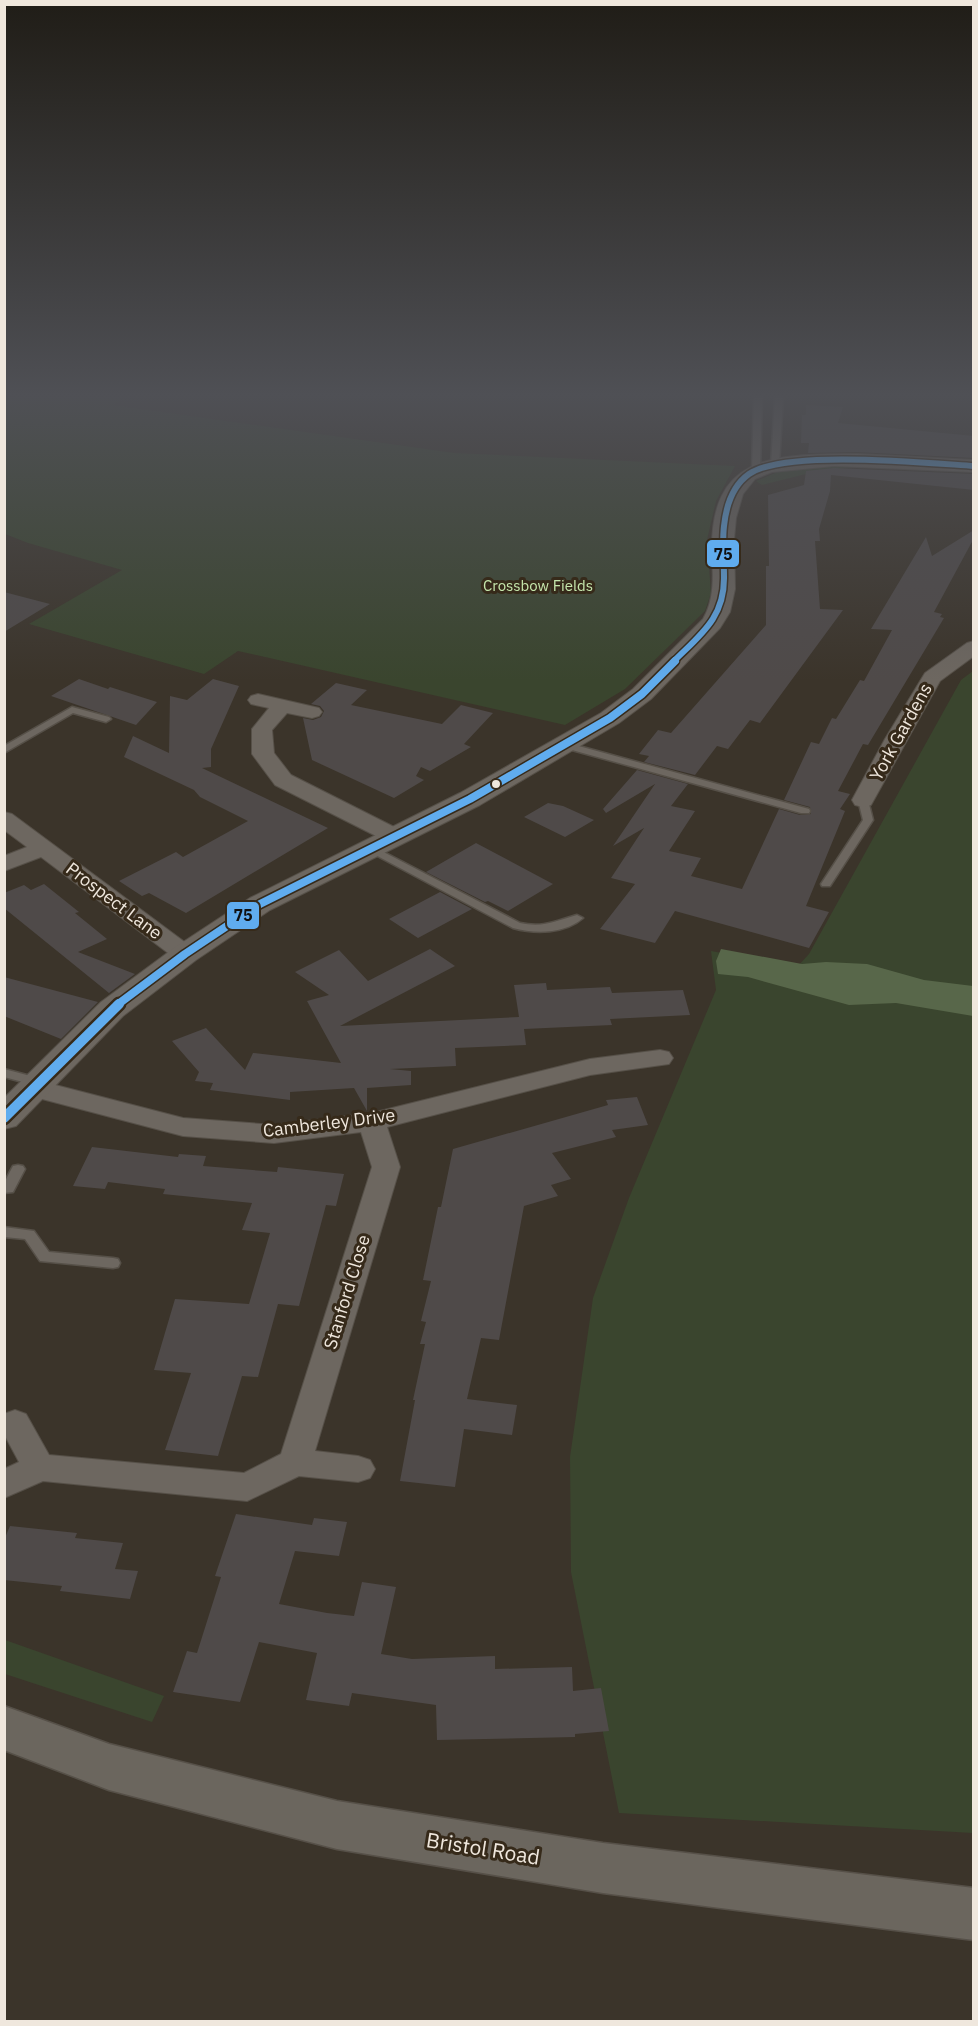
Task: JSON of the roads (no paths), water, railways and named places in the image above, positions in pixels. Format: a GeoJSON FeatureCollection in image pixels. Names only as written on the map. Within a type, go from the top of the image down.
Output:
{"type":"FeatureCollection","features":[{"type":"Feature","properties":{"kind":"main road","name":"Bristol Road"},"geometry":{"type":"LineString","coordinates":[[4,1728],[109,1767],[337,1825],[603,1868],[974,1914]]}},
{"type":"Feature","properties":{"kind":"street"},"geometry":{"type":"LineString","coordinates":[[4,1118],[112,1009],[185,954],[261,904],[384,843],[564,745],[610,718],[642,694],[721,611],[724,597],[723,528],[730,494],[733,492]]}},
{"type":"Feature","properties":{"kind":"street","name":"York Gardens"},"geometry":{"type":"LineString","coordinates":[[864,800],[932,677],[974,647]]}},
{"type":"Feature","properties":{"kind":"street"},"geometry":{"type":"LineString","coordinates":[[258,700],[312,712]]}},
{"type":"Feature","properties":{"kind":"street"},"geometry":{"type":"LineString","coordinates":[[282,706],[262,729],[263,754],[283,780],[384,843]]}},
{"type":"Feature","properties":{"kind":"street","name":"Prospect Lane"},"geometry":{"type":"LineString","coordinates":[[4,819],[185,954]]}},
{"type":"Feature","properties":{"kind":"street"},"geometry":{"type":"LineString","coordinates":[[4,864],[43,848]]}},
{"type":"Feature","properties":{"kind":"street","name":"Camberley Drive"},"geometry":{"type":"LineString","coordinates":[[35,1085],[183,1127],[274,1134],[372,1122],[590,1067],[660,1058]]}},
{"type":"Feature","properties":{"kind":"street","name":"Stanford Close"},"geometry":{"type":"LineString","coordinates":[[295,1462],[386,1167],[372,1122]]}},
{"type":"Feature","properties":{"kind":"street"},"geometry":{"type":"LineString","coordinates":[[15,1423],[39,1467]]}},
{"type":"Feature","properties":{"kind":"street"},"geometry":{"type":"LineString","coordinates":[[4,1485],[39,1467],[247,1486],[295,1462],[358,1469]]}},
{"type":"Feature","properties":{"kind":"lane"},"geometry":{"type":"LineString","coordinates":[[4,750],[72,710],[106,719]]}},
{"type":"Feature","properties":{"kind":"lane"},"geometry":{"type":"LineString","coordinates":[[564,745],[805,811]]}},
{"type":"Feature","properties":{"kind":"lane"},"geometry":{"type":"LineString","coordinates":[[826,884],[868,820],[864,800]]}},
{"type":"Feature","properties":{"kind":"lane"},"geometry":{"type":"LineString","coordinates":[[384,843],[517,926],[537,930],[554,927],[577,918]]}},
{"type":"Feature","properties":{"kind":"lane"},"geometry":{"type":"LineString","coordinates":[[4,1073],[35,1085]]}},
{"type":"Feature","properties":{"kind":"lane"},"geometry":{"type":"LineString","coordinates":[[6,1191],[18,1169]]}},
{"type":"Feature","properties":{"kind":"lane"},"geometry":{"type":"LineString","coordinates":[[4,1232],[29,1234],[45,1257],[113,1263]]}},
{"type":"Feature","properties":{"kind":"park label","name":"Crossbow Fields"},"geometry":{"type":"Point","coordinates":[538,586]}}]}
